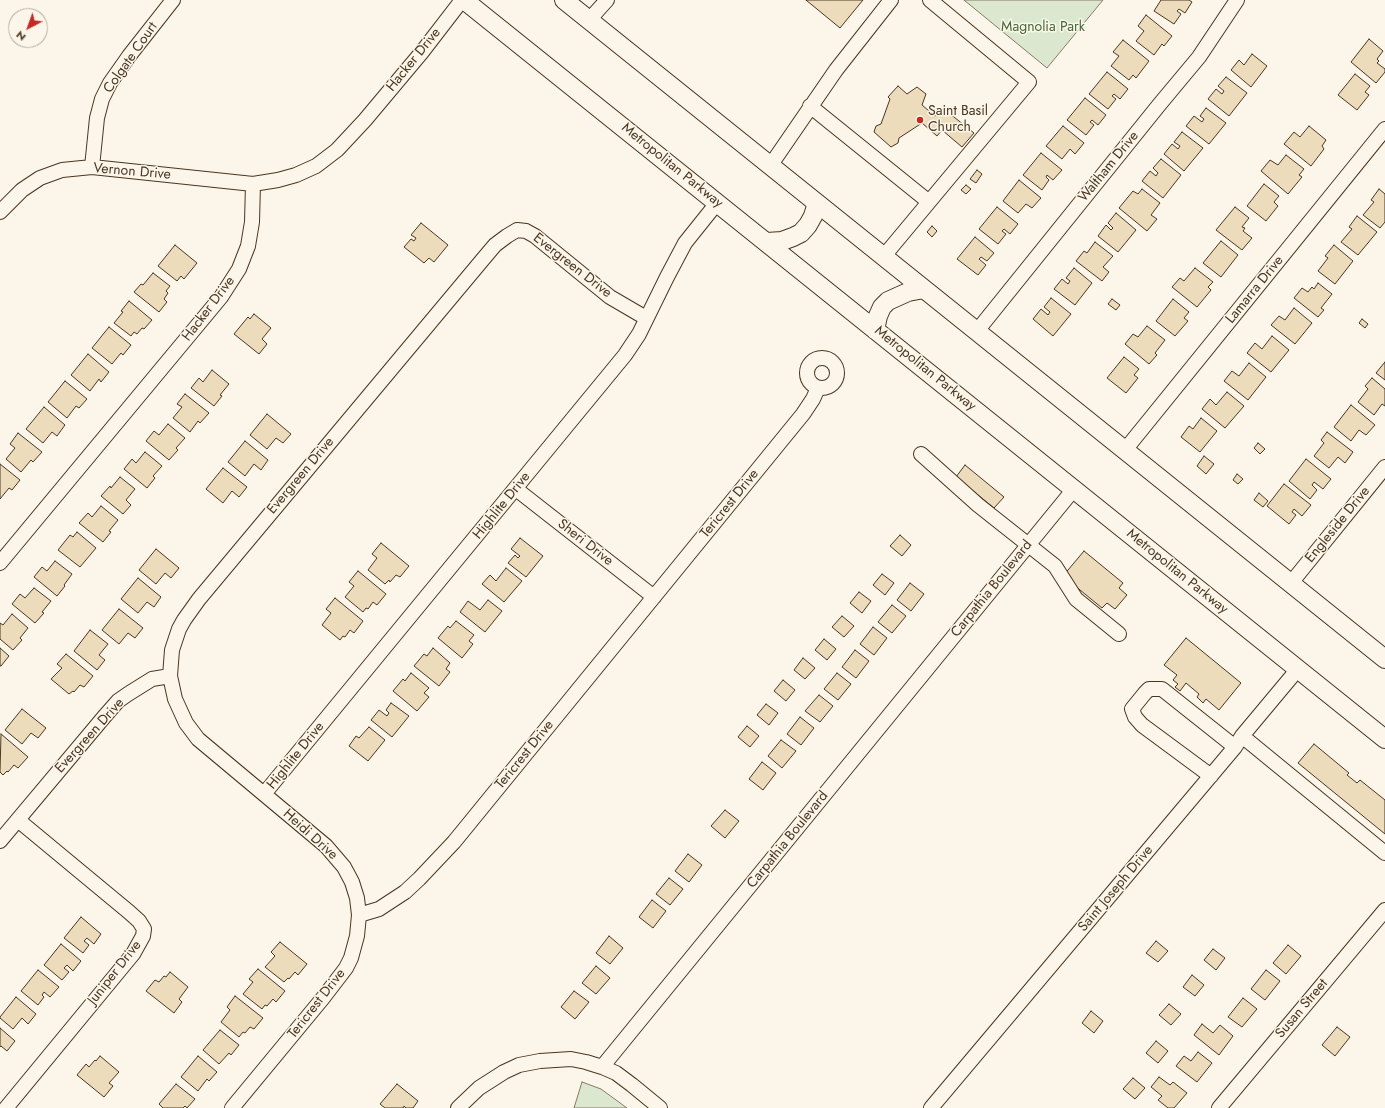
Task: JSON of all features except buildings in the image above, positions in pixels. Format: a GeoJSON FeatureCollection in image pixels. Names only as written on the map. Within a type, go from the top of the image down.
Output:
{"type":"FeatureCollection","features":[{"type":"Feature","properties":{"kind":"main road","name":"Metropolitan Parkway"},"geometry":{"type":"LineString","coordinates":[[463,0],[767,242],[1385,739]]}},
{"type":"Feature","properties":{"kind":"main road"},"geometry":{"type":"LineString","coordinates":[[564,0],[1385,659]]}},
{"type":"Feature","properties":{"kind":"main road"},"geometry":{"type":"LineString","coordinates":[[767,242],[782,241],[801,233],[813,216],[817,203]]}},
{"type":"Feature","properties":{"kind":"main road"},"geometry":{"type":"LineString","coordinates":[[876,330],[878,316],[882,307],[888,300],[908,292],[924,289]]}},
{"type":"Feature","properties":{"kind":"street","name":"Colgate Court"},"geometry":{"type":"LineString","coordinates":[[92,167],[97,118],[102,99],[110,83],[129,56],[172,0]]}},
{"type":"Feature","properties":{"kind":"street","name":"Hacker Drive"},"geometry":{"type":"LineString","coordinates":[[0,563],[221,297],[239,269],[248,246],[252,222],[253,184],[296,175],[316,166],[337,150],[365,120],[463,0]]}},
{"type":"Feature","properties":{"kind":"street"},"geometry":{"type":"LineString","coordinates":[[589,20],[608,0]]}},
{"type":"Feature","properties":{"kind":"street"},"geometry":{"type":"LineString","coordinates":[[770,166],[836,70],[891,0]]}},
{"type":"Feature","properties":{"kind":"street"},"geometry":{"type":"LineString","coordinates":[[884,256],[1029,82],[930,0]]}},
{"type":"Feature","properties":{"kind":"street","name":"Waltham Drive"},"geometry":{"type":"LineString","coordinates":[[977,331],[1199,57],[1236,0]]}},
{"type":"Feature","properties":{"kind":"street"},"geometry":{"type":"LineString","coordinates":[[810,106],[929,202]]}},
{"type":"Feature","properties":{"kind":"street","name":"Lamarra Drive"},"geometry":{"type":"LineString","coordinates":[[1125,450],[1385,129]]}},
{"type":"Feature","properties":{"kind":"street","name":"Vernon Drive"},"geometry":{"type":"LineString","coordinates":[[0,212],[22,190],[40,178],[62,170],[92,167],[253,184]]}},
{"type":"Feature","properties":{"kind":"street","name":"Highlite Drive"},"geometry":{"type":"LineString","coordinates":[[264,794],[626,355],[685,244],[717,203]]}},
{"type":"Feature","properties":{"kind":"street","name":"Evergreen Drive"},"geometry":{"type":"LineString","coordinates":[[0,841],[118,701],[152,679],[170,676],[172,650],[179,629],[190,610],[484,258],[507,236],[517,230],[526,231],[535,236],[610,297],[646,318]]}},
{"type":"Feature","properties":{"kind":"street","name":"Tericrest Drive"},"geometry":{"type":"LineString","coordinates":[[232,1108],[346,968],[358,936],[359,914],[379,909],[405,892],[449,847],[803,414],[814,399],[818,388]]}},
{"type":"Feature","properties":{"kind":"street"},"geometry":{"type":"LineString","coordinates":[[921,454],[978,505],[1055,566],[1076,599],[1119,634]]}},
{"type":"Feature","properties":{"kind":"street","name":"Engleside Drive"},"geometry":{"type":"LineString","coordinates":[[1291,583],[1383,474]]}},
{"type":"Feature","properties":{"kind":"street","name":"Sheri Drive"},"geometry":{"type":"LineString","coordinates":[[516,489],[654,597]]}},
{"type":"Feature","properties":{"kind":"street","name":"Carpathia Boulevard"},"geometry":{"type":"LineString","coordinates":[[602,1067],[1074,489]]}},
{"type":"Feature","properties":{"kind":"street","name":"Saint Joseph Drive"},"geometry":{"type":"LineString","coordinates":[[931,1108],[1211,776],[1298,669]]}},
{"type":"Feature","properties":{"kind":"street","name":"Heidi Drive"},"geometry":{"type":"LineString","coordinates":[[170,676],[175,699],[186,723],[194,734],[336,856],[352,882],[357,898],[359,914]]}},
{"type":"Feature","properties":{"kind":"street"},"geometry":{"type":"LineString","coordinates":[[1211,776],[1142,725],[1135,717],[1132,709],[1149,689],[1162,689],[1239,742],[1385,852]]}},
{"type":"Feature","properties":{"kind":"street","name":"Juniper Drive"},"geometry":{"type":"LineString","coordinates":[[6,1108],[133,954],[143,936],[144,930],[139,921],[129,912],[18,820]]}},
{"type":"Feature","properties":{"kind":"street","name":"Susan Street"},"geometry":{"type":"LineString","coordinates":[[1219,1108],[1385,910]]}},
{"type":"Feature","properties":{"kind":"street"},"geometry":{"type":"LineString","coordinates":[[458,1108],[479,1088],[490,1080],[519,1065],[540,1060],[571,1059],[586,1062],[616,1073],[632,1084],[660,1108]]}},
{"type":"Feature","properties":{"kind":"green space","name":"Magnolia Park"},"geometry":{"type":"Polygon","coordinates":[[[964,0],[1103,0],[1047,68],[964,0]]]}},
{"type":"Feature","properties":{"kind":"green space"},"geometry":{"type":"Polygon","coordinates":[[[582,1082],[601,1089],[627,1108],[574,1108],[582,1082]]]}},
{"type":"Feature","properties":{"kind":"place","name":"Saint Basil Church"},"geometry":{"type":"Point","coordinates":[920,120]}}]}
